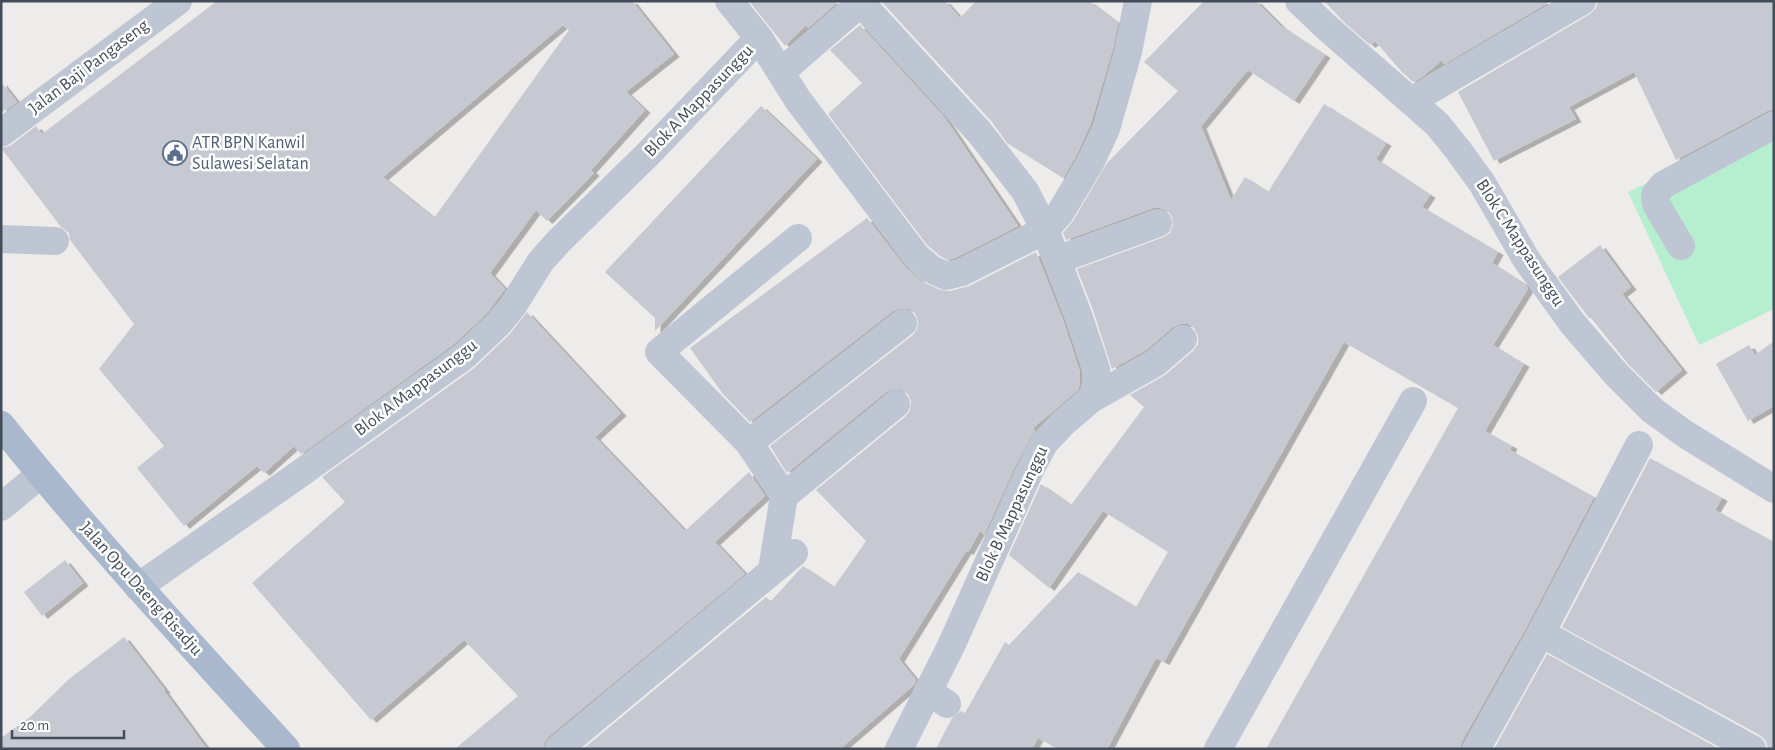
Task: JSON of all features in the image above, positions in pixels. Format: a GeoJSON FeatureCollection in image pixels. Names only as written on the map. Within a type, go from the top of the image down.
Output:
{"type":"FeatureCollection","features":[{"type":"Feature","properties":{"kind":"main road","name":"Jalan Opu Daeng Risadju"},"geometry":{"type":"LineString","coordinates":[[1,425],[138,587],[286,749]]}},
{"type":"Feature","properties":{"kind":"street","name":"Jalan Baji Pangaseng"},"geometry":{"type":"LineString","coordinates":[[1,133],[178,1]]}},
{"type":"Feature","properties":{"kind":"street","name":"Blok A Mappasunggu"},"geometry":{"type":"LineString","coordinates":[[729,1],[759,38],[798,100],[872,199],[916,256],[930,269],[946,276],[962,272],[1045,230]]}},
{"type":"Feature","properties":{"kind":"street"},"geometry":{"type":"LineString","coordinates":[[1045,230],[1060,213],[1075,189],[1106,128],[1128,52],[1138,1]]}},
{"type":"Feature","properties":{"kind":"street","name":"Blok C Mappasunggu"},"geometry":{"type":"LineString","coordinates":[[1299,1],[1324,26],[1437,124],[1482,183],[1526,259],[1573,324],[1616,374],[1652,410],[1685,434],[1774,488]]}},
{"type":"Feature","properties":{"kind":"street"},"geometry":{"type":"LineString","coordinates":[[1411,101],[1582,1]]}},
{"type":"Feature","properties":{"kind":"street"},"geometry":{"type":"LineString","coordinates":[[780,72],[862,2],[980,133],[1025,191],[1045,230],[1078,314],[1096,369],[1096,386],[1091,399]]}},
{"type":"Feature","properties":{"kind":"street","name":"Blok A Mappasunggu"},"geometry":{"type":"LineString","coordinates":[[138,587],[464,356],[498,324],[512,307],[542,261],[558,242],[647,155],[759,38]]}},
{"type":"Feature","properties":{"kind":"street"},"geometry":{"type":"LineString","coordinates":[[1681,246],[1656,204],[1655,195],[1663,185],[1774,125]]}},
{"type":"Feature","properties":{"kind":"street"},"geometry":{"type":"LineString","coordinates":[[1056,260],[1158,223]]}},
{"type":"Feature","properties":{"kind":"street"},"geometry":{"type":"LineString","coordinates":[[784,496],[749,443],[659,352],[798,238]]}},
{"type":"Feature","properties":{"kind":"street"},"geometry":{"type":"LineString","coordinates":[[1,239],[55,241]]}},
{"type":"Feature","properties":{"kind":"street"},"geometry":{"type":"LineString","coordinates":[[749,443],[903,323]]}},
{"type":"Feature","properties":{"kind":"street","name":"Blok B Mappasunggu"},"geometry":{"type":"LineString","coordinates":[[899,749],[937,698],[951,646],[1030,470],[1046,442],[1063,423],[1091,399],[1155,363],[1183,339]]}},
{"type":"Feature","properties":{"kind":"street"},"geometry":{"type":"LineString","coordinates":[[1218,749],[1413,401]]}},
{"type":"Feature","properties":{"kind":"street"},"geometry":{"type":"LineString","coordinates":[[772,570],[784,496],[896,404]]}},
{"type":"Feature","properties":{"kind":"street"},"geometry":{"type":"LineString","coordinates":[[1476,749],[1542,633],[1639,445]]}},
{"type":"Feature","properties":{"kind":"street"},"geometry":{"type":"LineString","coordinates":[[1,507],[41,474]]}},
{"type":"Feature","properties":{"kind":"street"},"geometry":{"type":"LineString","coordinates":[[558,749],[794,553]]}},
{"type":"Feature","properties":{"kind":"street"},"geometry":{"type":"LineString","coordinates":[[1542,633],[1713,739],[1752,749]]}},
{"type":"Feature","properties":{"kind":"green space"},"geometry":{"type":"Polygon","coordinates":[[[1774,123],[1774,309],[1699,345],[1628,192],[1774,123]]]}},
{"type":"Feature","properties":{"kind":"building"},"geometry":{"type":"Polygon","coordinates":[[[217,1],[632,1],[674,54],[626,92],[645,110],[591,170],[594,173],[547,221],[536,210],[490,273],[505,289],[487,313],[454,344],[301,454],[294,446],[264,473],[257,466],[184,526],[137,468],[164,446],[99,369],[134,324],[70,240],[69,233],[61,227],[1,148],[10,146],[36,126],[42,134],[217,1]],[[563,25],[383,177],[434,218],[569,30],[563,25]]]}},
{"type":"Feature","properties":{"kind":"building"},"geometry":{"type":"Polygon","coordinates":[[[749,1],[839,1],[808,28],[806,25],[785,46],[749,1]]]}},
{"type":"Feature","properties":{"kind":"building"},"geometry":{"type":"Polygon","coordinates":[[[881,1],[945,1],[960,18],[976,1],[1089,1],[1118,23],[1113,48],[1091,123],[1076,156],[1063,178],[1007,143],[992,122],[881,1]]]}},
{"type":"Feature","properties":{"kind":"building"},"geometry":{"type":"Polygon","coordinates":[[[1204,1],[1256,1],[1281,26],[1325,55],[1294,101],[1248,70],[1201,126],[1231,200],[1245,177],[1268,192],[1324,104],[1386,143],[1376,159],[1430,195],[1422,207],[1498,252],[1492,263],[1525,284],[1528,289],[1493,345],[1524,364],[1485,431],[1512,446],[1510,450],[1594,497],[1527,626],[1462,741],[1460,749],[1266,749],[1458,408],[1344,342],[1164,662],[1156,658],[1107,749],[1058,749],[1038,738],[1032,749],[936,749],[952,718],[961,711],[965,713],[1005,642],[1009,645],[1078,572],[1136,607],[1168,552],[1103,511],[1049,588],[1009,555],[1041,484],[1071,505],[1144,407],[1130,395],[1165,375],[1193,351],[1198,344],[1198,336],[1194,328],[1188,324],[1180,324],[1173,327],[1146,350],[1112,369],[1093,310],[1077,269],[1164,237],[1170,233],[1173,225],[1172,217],[1168,211],[1153,208],[1066,240],[1063,233],[1073,221],[1107,163],[1178,91],[1144,62],[1204,1]]]}},
{"type":"Feature","properties":{"kind":"building"},"geometry":{"type":"Polygon","coordinates":[[[1324,1],[1551,1],[1444,64],[1442,60],[1413,82],[1375,41],[1370,45],[1324,1]]]}},
{"type":"Feature","properties":{"kind":"building"},"geometry":{"type":"Polygon","coordinates":[[[1598,1],[1774,1],[1774,109],[1676,160],[1634,72],[1569,107],[1576,119],[1494,161],[1458,92],[1590,14],[1596,8],[1598,1]]]}},
{"type":"Feature","properties":{"kind":"building"},"geometry":{"type":"Polygon","coordinates":[[[860,25],[945,118],[1018,226],[948,260],[927,245],[828,114],[862,83],[830,50],[860,25]]]}},
{"type":"Feature","properties":{"kind":"building"},"geometry":{"type":"Polygon","coordinates":[[[1,82],[17,102],[1,113],[1,82]]]}},
{"type":"Feature","properties":{"kind":"building"},"geometry":{"type":"Polygon","coordinates":[[[761,106],[817,159],[655,331],[655,318],[605,272],[761,106]]]}},
{"type":"Feature","properties":{"kind":"building"},"geometry":{"type":"Polygon","coordinates":[[[867,218],[906,268],[921,281],[940,290],[950,291],[969,286],[1036,252],[1063,320],[1080,372],[1078,390],[1033,428],[1035,430],[1016,464],[984,535],[980,531],[968,552],[966,551],[899,659],[916,680],[914,685],[840,749],[583,749],[766,597],[771,601],[803,566],[834,587],[866,541],[816,490],[906,416],[910,410],[911,402],[908,394],[902,390],[894,389],[886,392],[787,473],[770,446],[913,335],[917,329],[918,321],[915,313],[909,309],[901,308],[893,311],[750,422],[723,394],[690,348],[867,218]]]}},
{"type":"Feature","properties":{"kind":"building"},"geometry":{"type":"Polygon","coordinates":[[[1600,245],[1631,287],[1622,294],[1682,370],[1656,392],[1628,364],[1591,318],[1589,318],[1558,277],[1600,245]]]}},
{"type":"Feature","properties":{"kind":"building"},"geometry":{"type":"Polygon","coordinates":[[[527,312],[621,413],[595,437],[685,531],[749,472],[765,496],[715,542],[745,574],[548,737],[543,749],[455,749],[518,696],[464,640],[371,720],[252,583],[345,502],[322,477],[473,369],[509,335],[527,312]]]}},
{"type":"Feature","properties":{"kind":"building"},"geometry":{"type":"Polygon","coordinates":[[[1774,341],[1774,406],[1748,421],[1716,364],[1749,345],[1755,355],[1774,341]]]}},
{"type":"Feature","properties":{"kind":"building"},"geometry":{"type":"Polygon","coordinates":[[[1650,458],[1722,498],[1715,510],[1774,542],[1774,749],[1768,749],[1766,741],[1760,735],[1562,627],[1650,458]]]}},
{"type":"Feature","properties":{"kind":"building"},"geometry":{"type":"Polygon","coordinates":[[[65,560],[83,583],[42,616],[24,592],[65,560]]]}},
{"type":"Feature","properties":{"kind":"building"},"geometry":{"type":"Polygon","coordinates":[[[124,637],[207,749],[1,749],[1,738],[30,717],[69,679],[124,637]]]}},
{"type":"Feature","properties":{"kind":"building"},"geometry":{"type":"Polygon","coordinates":[[[1547,654],[1719,749],[1494,749],[1547,654]]]}},
{"type":"Feature","properties":{"kind":"place","name":"ATR BPN Kanwil Sulawesi Selatan"},"geometry":{"type":"Point","coordinates":[175,153]}}]}
